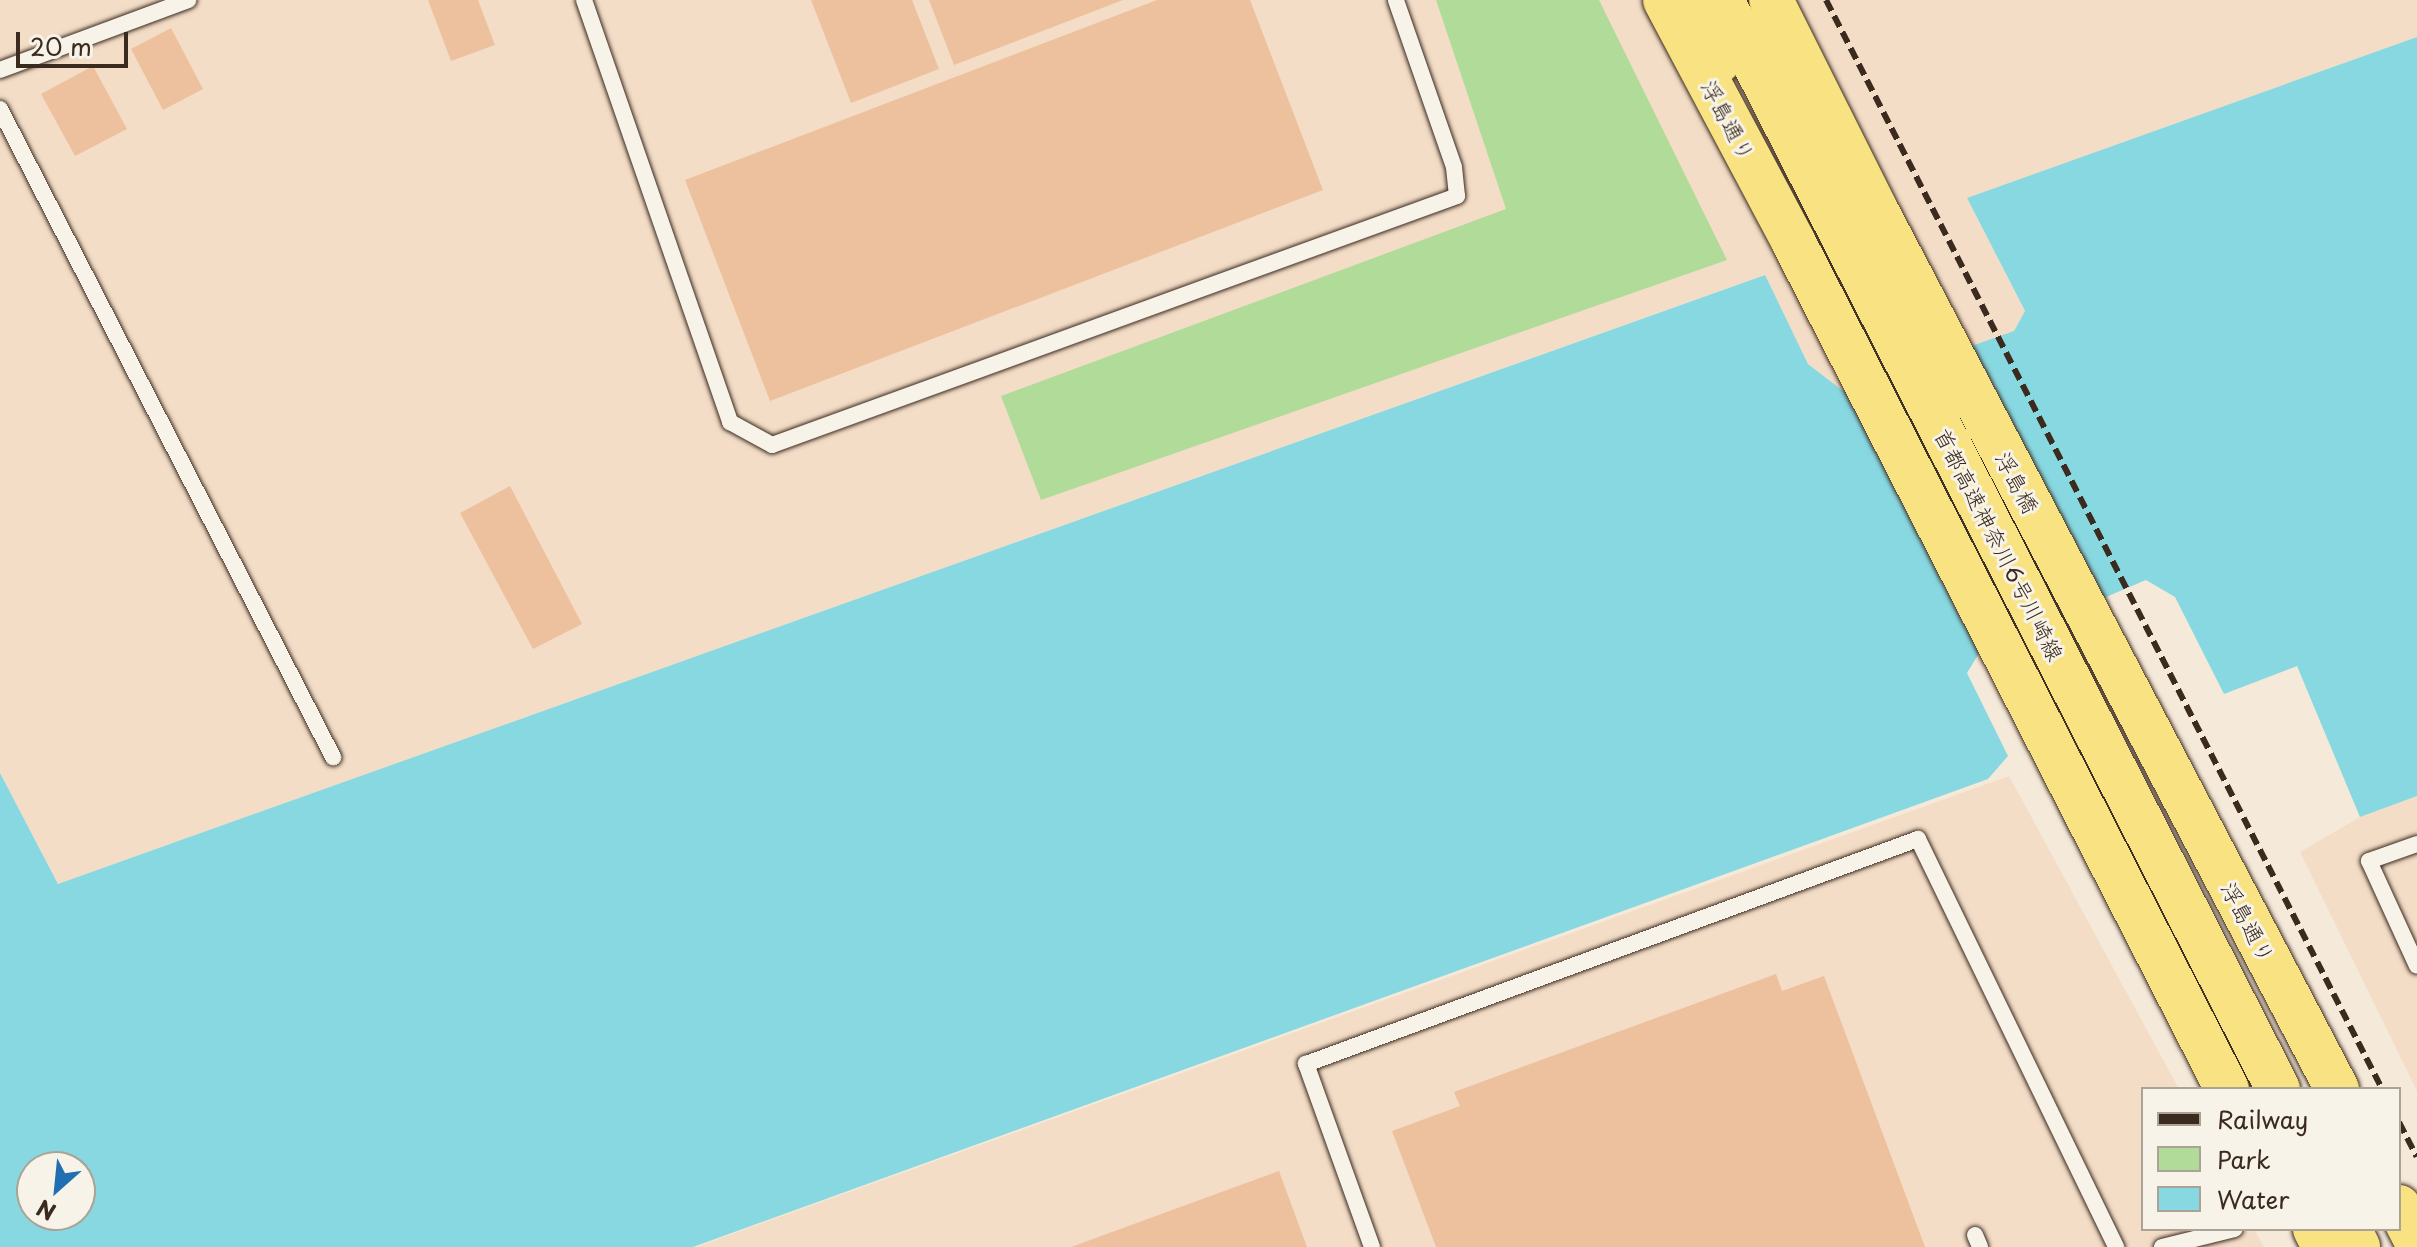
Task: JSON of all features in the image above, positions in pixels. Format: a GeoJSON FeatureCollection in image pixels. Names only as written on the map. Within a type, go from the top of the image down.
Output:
{"type":"FeatureCollection","features":[{"type":"Feature","properties":{"kind":"highway","name":"浮島通り"},"geometry":{"type":"LineString","coordinates":[[1665,0],[1793,241],[2069,787],[2226,1087]]}},
{"type":"Feature","properties":{"kind":"highway","name":"首都高速神奈川6号川崎線"},"geometry":{"type":"LineString","coordinates":[[1689,0],[2243,1087]]}},
{"type":"Feature","properties":{"kind":"highway","name":"首都高速神奈川6号川崎線"},"geometry":{"type":"LineString","coordinates":[[1722,0],[2277,1087]]}},
{"type":"Feature","properties":{"kind":"highway","name":"浮島橋"},"geometry":{"type":"LineString","coordinates":[[1771,0],[1875,208],[2161,756]]}},
{"type":"Feature","properties":{"kind":"highway","name":"浮島通り"},"geometry":{"type":"LineString","coordinates":[[2161,756],[2336,1087]]}},
{"type":"Feature","properties":{"kind":"highway"},"geometry":{"type":"LineString","coordinates":[[2401,1211],[2417,1242]]}},
{"type":"Feature","properties":{"kind":"lane"},"geometry":{"type":"LineString","coordinates":[[0,70],[188,0]]}},
{"type":"Feature","properties":{"kind":"lane"},"geometry":{"type":"LineString","coordinates":[[584,0],[730,422],[772,445],[1457,196],[1454,167],[1396,0]]}},
{"type":"Feature","properties":{"kind":"lane"},"geometry":{"type":"LineString","coordinates":[[0,109],[333,757]]}},
{"type":"Feature","properties":{"kind":"lane"},"geometry":{"type":"LineString","coordinates":[[1372,1247],[1306,1064],[1918,839],[2116,1247]]}},
{"type":"Feature","properties":{"kind":"lane"},"geometry":{"type":"LineString","coordinates":[[2417,844],[2369,861],[2417,966]]}},
{"type":"Feature","properties":{"kind":"lane"},"geometry":{"type":"LineString","coordinates":[[2162,1247],[2227,1231]]}},
{"type":"Feature","properties":{"kind":"shaded area"},"geometry":{"type":"Polygon","coordinates":[[[0,0],[2417,0],[2417,37],[1967,198],[2025,312],[2014,331],[1843,391],[1808,364],[1764,275],[58,884],[0,773],[0,0]]]}},
{"type":"Feature","properties":{"kind":"shaded area"},"geometry":{"type":"Polygon","coordinates":[[[2009,776],[2178,1087],[2141,1087],[2141,1231],[2255,1231],[2264,1247],[696,1247],[2009,776]]]}},
{"type":"Feature","properties":{"kind":"shaded area"},"geometry":{"type":"Polygon","coordinates":[[[2417,796],[2417,1091],[2300,852],[2360,817],[2417,796]]]}},
{"type":"Feature","properties":{"kind":"green space"},"geometry":{"type":"Polygon","coordinates":[[[1436,0],[1599,0],[1727,260],[1041,500],[1001,396],[1506,209],[1436,0]]]}},
{"type":"Feature","properties":{"kind":"water"},"geometry":{"type":"Polygon","coordinates":[[[2417,37],[2417,796],[2360,817],[2297,666],[2224,694],[2175,597],[2146,580],[1981,650],[1967,673],[2008,756],[1988,779],[693,1247],[0,1247],[0,773],[58,884],[1765,275],[1808,364],[1843,391],[2014,331],[2025,311],[1967,198],[2417,37]]]}},
{"type":"Feature","properties":{"kind":"building"},"geometry":{"type":"Polygon","coordinates":[[[428,0],[478,0],[495,45],[451,61],[428,0]]]}},
{"type":"Feature","properties":{"kind":"building"},"geometry":{"type":"Polygon","coordinates":[[[811,0],[912,0],[939,69],[851,103],[811,0]]]}},
{"type":"Feature","properties":{"kind":"building"},"geometry":{"type":"Polygon","coordinates":[[[929,0],[1123,0],[954,65],[929,0]]]}},
{"type":"Feature","properties":{"kind":"building"},"geometry":{"type":"Polygon","coordinates":[[[1157,0],[1250,0],[1323,190],[770,401],[685,180],[1157,0]]]}},
{"type":"Feature","properties":{"kind":"building"},"geometry":{"type":"Polygon","coordinates":[[[171,28],[203,89],[163,110],[131,49],[171,28]]]}},
{"type":"Feature","properties":{"kind":"building"},"geometry":{"type":"Polygon","coordinates":[[[93,66],[127,129],[75,156],[41,94],[93,66]]]}},
{"type":"Feature","properties":{"kind":"building"},"geometry":{"type":"Polygon","coordinates":[[[510,486],[582,624],[533,649],[460,513],[510,486]]]}},
{"type":"Feature","properties":{"kind":"building"},"geometry":{"type":"Polygon","coordinates":[[[1776,974],[1782,991],[1824,976],[1925,1247],[1436,1247],[1392,1131],[1460,1106],[1454,1092],[1776,974]]]}},
{"type":"Feature","properties":{"kind":"building"},"geometry":{"type":"Polygon","coordinates":[[[1279,1171],[1307,1247],[1071,1247],[1279,1171]]]}},
{"type":"Feature","properties":{"kind":"railway"},"geometry":{"type":"LineString","coordinates":[[1826,0],[2381,1087]]}},
{"type":"Feature","properties":{"kind":"railway"},"geometry":{"type":"LineString","coordinates":[[2401,1126],[2417,1157]]}}]}
